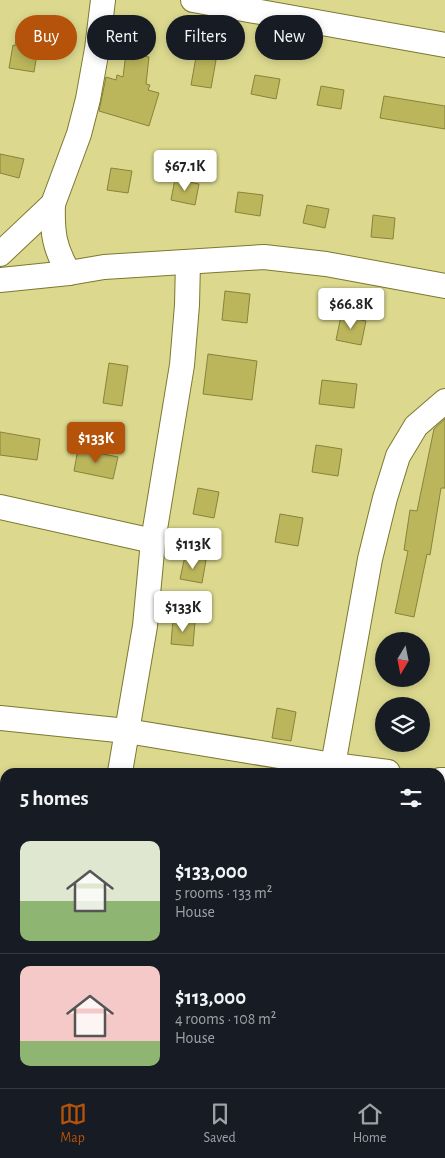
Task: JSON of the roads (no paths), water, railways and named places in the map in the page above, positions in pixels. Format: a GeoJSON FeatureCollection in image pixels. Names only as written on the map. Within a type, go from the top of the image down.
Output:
{"type":"FeatureCollection","features":[{"type":"Feature","properties":{"kind":"street"},"geometry":{"type":"LineString","coordinates":[[69,273],[55,246],[52,226],[53,204],[79,134],[88,99],[103,0]]}},
{"type":"Feature","properties":{"kind":"street"},"geometry":{"type":"LineString","coordinates":[[205,1],[445,45]]}},
{"type":"Feature","properties":{"kind":"street"},"geometry":{"type":"LineString","coordinates":[[0,254],[53,204]]}},
{"type":"Feature","properties":{"kind":"street"},"geometry":{"type":"LineString","coordinates":[[0,280],[69,273],[104,267],[264,257],[326,264],[445,286]]}},
{"type":"Feature","properties":{"kind":"street"},"geometry":{"type":"LineString","coordinates":[[121,768],[146,626],[153,541],[182,365],[187,305],[188,262]]}},
{"type":"Feature","properties":{"kind":"street"},"geometry":{"type":"LineString","coordinates":[[0,718],[127,731],[344,768],[370,559],[388,490],[398,456],[416,426],[445,401]]}},
{"type":"Feature","properties":{"kind":"street"},"geometry":{"type":"LineString","coordinates":[[0,506],[153,541]]}}]}
